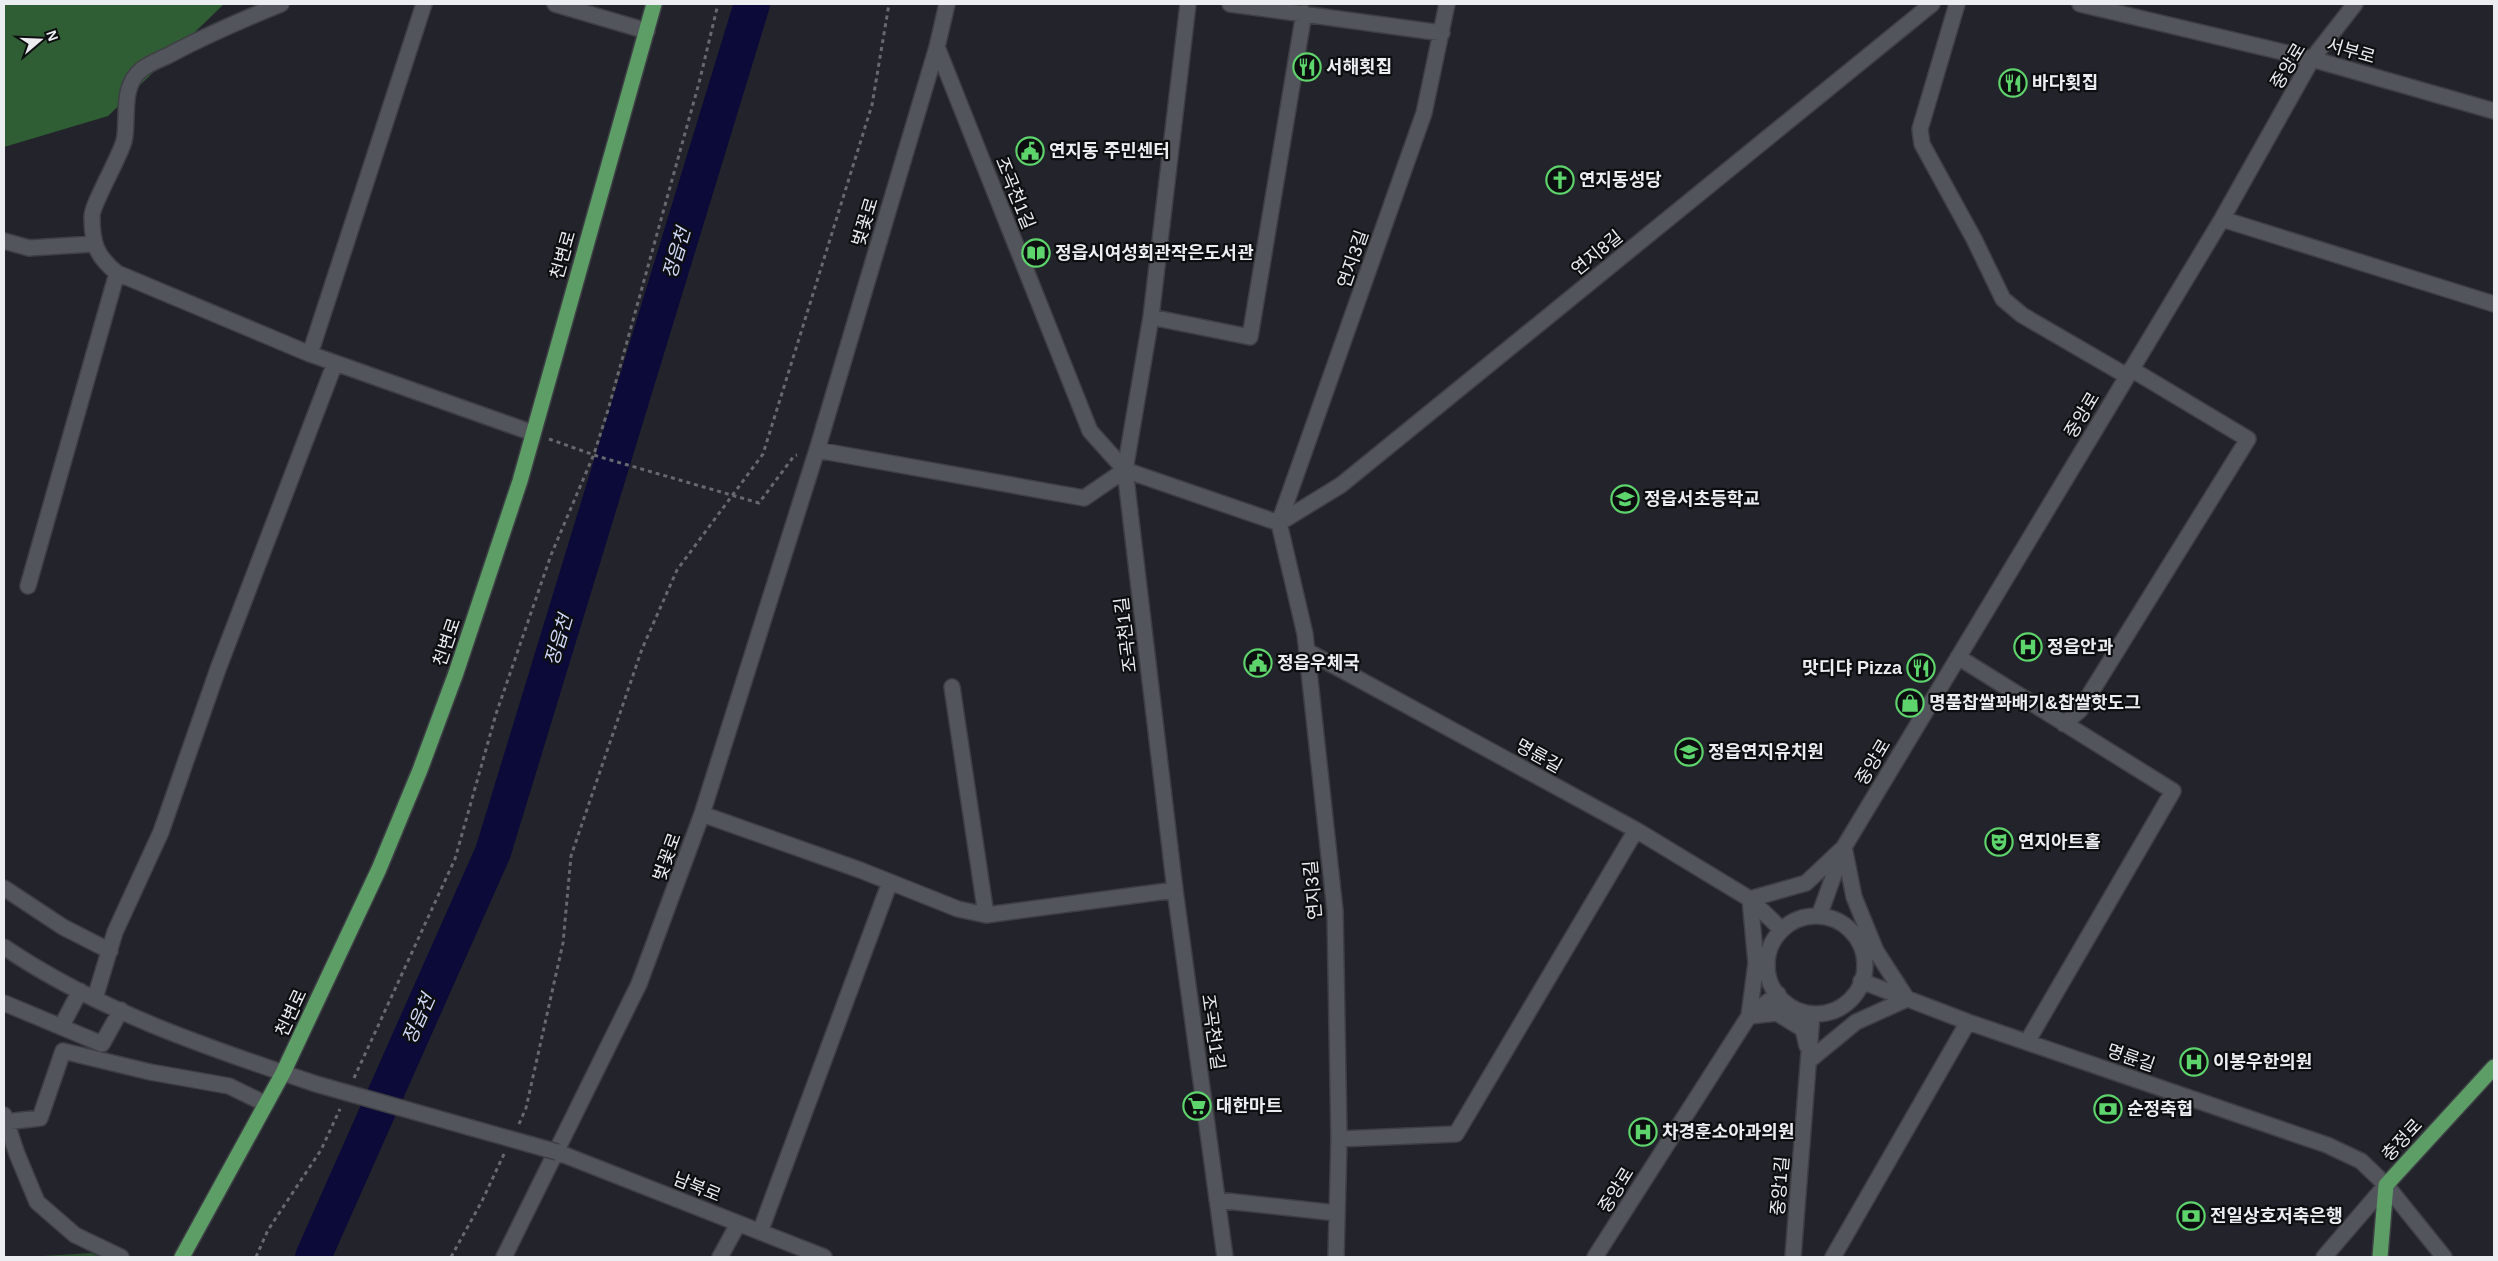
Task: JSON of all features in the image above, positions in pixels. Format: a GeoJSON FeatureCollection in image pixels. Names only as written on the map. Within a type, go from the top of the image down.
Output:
{"type":"FeatureCollection","features":[{"type":"Feature","properties":{"kind":"main road","name":"천변로"},"geometry":{"type":"LineString","coordinates":[[182,1257],[284,1073],[379,869],[420,770],[456,673],[520,482],[654,4]]}},
{"type":"Feature","properties":{"kind":"main road","name":"충정로"},"geometry":{"type":"LineString","coordinates":[[2380,1257],[2386,1185],[2494,1067]]}},
{"type":"Feature","properties":{"kind":"street"},"geometry":{"type":"LineString","coordinates":[[281,4],[214,32],[140,70],[130,83],[124,115],[124,139],[116,165],[91,214],[93,244],[106,264],[117,273],[310,354],[533,433]]}},
{"type":"Feature","properties":{"kind":"street"},"geometry":{"type":"LineString","coordinates":[[310,354],[424,4]]}},
{"type":"Feature","properties":{"kind":"street"},"geometry":{"type":"LineString","coordinates":[[555,4],[646,32]]}},
{"type":"Feature","properties":{"kind":"street","name":"벚꽃로"},"geometry":{"type":"LineString","coordinates":[[504,1257],[639,984],[702,814],[817,450],[937,47],[947,4]]}},
{"type":"Feature","properties":{"kind":"street"},"geometry":{"type":"LineString","coordinates":[[817,450],[1084,498],[1125,470],[1151,317],[1188,4]]}},
{"type":"Feature","properties":{"kind":"street"},"geometry":{"type":"LineString","coordinates":[[1230,4],[1442,33]]}},
{"type":"Feature","properties":{"kind":"street","name":"연지3길"},"geometry":{"type":"LineString","coordinates":[[1336,1257],[1338,1139],[1334,911],[1307,651],[1279,523],[1424,113],[1447,4]]}},
{"type":"Feature","properties":{"kind":"street","name":"연지8길"},"geometry":{"type":"LineString","coordinates":[[1279,523],[1341,485],[1932,4]]}},
{"type":"Feature","properties":{"kind":"street"},"geometry":{"type":"LineString","coordinates":[[1957,4],[1920,130],[1922,144],[1970,231],[2002,299],[2022,315],[2248,439],[2080,710],[2064,724]]}},
{"type":"Feature","properties":{"kind":"street","name":"서부로"},"geometry":{"type":"LineString","coordinates":[[2080,4],[2312,59],[2494,111]]}},
{"type":"Feature","properties":{"kind":"street","name":"중앙로"},"geometry":{"type":"LineString","coordinates":[[1844,847],[2222,218],[2312,59],[2355,4]]}},
{"type":"Feature","properties":{"kind":"street"},"geometry":{"type":"LineString","coordinates":[[1151,317],[1250,338],[1304,13]]}},
{"type":"Feature","properties":{"kind":"street","name":"조곡천1길"},"geometry":{"type":"LineString","coordinates":[[937,47],[1090,431],[1125,470],[1175,890],[1225,1257]]}},
{"type":"Feature","properties":{"kind":"street"},"geometry":{"type":"LineString","coordinates":[[2222,218],[2494,304]]}},
{"type":"Feature","properties":{"kind":"street"},"geometry":{"type":"LineString","coordinates":[[4,241],[29,248],[93,244]]}},
{"type":"Feature","properties":{"kind":"street"},"geometry":{"type":"LineString","coordinates":[[28,586],[117,273]]}},
{"type":"Feature","properties":{"kind":"street"},"geometry":{"type":"LineString","coordinates":[[95,998],[115,932],[161,832],[218,669],[335,363]]}},
{"type":"Feature","properties":{"kind":"street"},"geometry":{"type":"LineString","coordinates":[[1125,470],[1279,523]]}},
{"type":"Feature","properties":{"kind":"street","name":"명륜길"},"geometry":{"type":"LineString","coordinates":[[1307,651],[1636,830],[1750,899],[1782,930]]}},
{"type":"Feature","properties":{"kind":"street"},"geometry":{"type":"LineString","coordinates":[[1958,657],[2173,791],[2027,1042]]}},
{"type":"Feature","properties":{"kind":"street"},"geometry":{"type":"LineString","coordinates":[[952,687],[986,915]]}},
{"type":"Feature","properties":{"kind":"street"},"geometry":{"type":"LineString","coordinates":[[702,814],[890,882],[958,910],[986,915],[1175,890]]}},
{"type":"Feature","properties":{"kind":"street"},"geometry":{"type":"LineString","coordinates":[[1338,1139],[1456,1134],[1636,830]]}},
{"type":"Feature","properties":{"kind":"street"},"geometry":{"type":"LineString","coordinates":[[1748,1016],[1756,963],[1750,899],[1806,883],[1844,847]]}},
{"type":"Feature","properties":{"kind":"street"},"geometry":{"type":"LineString","coordinates":[[1819,916],[1844,847]]}},
{"type":"Feature","properties":{"kind":"street"},"geometry":{"type":"LineString","coordinates":[[1748,1016],[1777,1013],[1803,1029],[1810,1059],[1856,1022],[1907,999],[1876,951],[1854,897],[1844,847]]}},
{"type":"Feature","properties":{"kind":"street"},"geometry":{"type":"LineString","coordinates":[[760,1232],[890,882]]}},
{"type":"Feature","properties":{"kind":"street"},"geometry":{"type":"LineString","coordinates":[[4,888],[63,927],[110,951]]}},
{"type":"Feature","properties":{"kind":"street"},"geometry":{"type":"LineString","coordinates":[[1810,915],[1819,916],[1829,917],[1845,925],[1859,940],[1864,963],[1856,996],[1842,1006],[1812,1015],[1797,1011],[1782,1000],[1772,984],[1768,964],[1771,946],[1782,930],[1794,921],[1810,915]]}},
{"type":"Feature","properties":{"kind":"street","name":"남북로"},"geometry":{"type":"LineString","coordinates":[[4,947],[80,991],[158,1028],[316,1084],[557,1152],[824,1257]]}},
{"type":"Feature","properties":{"kind":"street","name":"명륜길"},"geometry":{"type":"LineString","coordinates":[[1861,981],[1968,1022],[2328,1145],[2361,1161],[2386,1185],[2444,1257]]}},
{"type":"Feature","properties":{"kind":"street"},"geometry":{"type":"LineString","coordinates":[[80,991],[63,1051],[40,1118],[5,1119],[37,1202],[75,1235],[121,1257]]}},
{"type":"Feature","properties":{"kind":"street"},"geometry":{"type":"LineString","coordinates":[[1748,1016],[1778,994]]}},
{"type":"Feature","properties":{"kind":"street"},"geometry":{"type":"LineString","coordinates":[[4,1003],[102,1044],[121,1010]]}},
{"type":"Feature","properties":{"kind":"street","name":"중앙1길"},"geometry":{"type":"LineString","coordinates":[[1793,1257],[1812,1015]]}},
{"type":"Feature","properties":{"kind":"street","name":"중앙로"},"geometry":{"type":"LineString","coordinates":[[1595,1257],[1748,1016]]}},
{"type":"Feature","properties":{"kind":"street"},"geometry":{"type":"LineString","coordinates":[[1833,1257],[1968,1022]]}},
{"type":"Feature","properties":{"kind":"street"},"geometry":{"type":"LineString","coordinates":[[63,1051],[150,1072],[229,1086],[266,1104]]}},
{"type":"Feature","properties":{"kind":"street"},"geometry":{"type":"LineString","coordinates":[[2324,1257],[2386,1185]]}},
{"type":"Feature","properties":{"kind":"street"},"geometry":{"type":"LineString","coordinates":[[1218,1200],[1337,1213]]}},
{"type":"Feature","properties":{"kind":"street"},"geometry":{"type":"LineString","coordinates":[[720,1257],[738,1224]]}},
{"type":"Feature","properties":{"kind":"path"},"geometry":{"type":"LineString","coordinates":[[352,1083],[455,859],[496,714],[551,555],[594,454],[675,170],[718,4]]}},
{"type":"Feature","properties":{"kind":"path"},"geometry":{"type":"LineString","coordinates":[[518,1125],[526,1108],[563,943],[571,856],[642,650],[677,570],[763,454],[872,105],[889,4]]}},
{"type":"Feature","properties":{"kind":"path"},"geometry":{"type":"LineString","coordinates":[[533,433],[600,457],[759,503],[794,456],[817,450]]}},
{"type":"Feature","properties":{"kind":"path"},"geometry":{"type":"LineString","coordinates":[[256,1257],[268,1230],[322,1150],[340,1108]]}},
{"type":"Feature","properties":{"kind":"path"},"geometry":{"type":"LineString","coordinates":[[451,1257],[482,1201],[506,1150]]}},
{"type":"Feature","properties":{"kind":"green space"},"geometry":{"type":"Polygon","coordinates":[[[4,4],[224,4],[108,116],[4,147],[4,4]]]}},
{"type":"Feature","properties":{"kind":"green space"},"geometry":{"type":"Polygon","coordinates":[[[91,1253],[101,1257],[26,1257],[91,1253]]]}},
{"type":"Feature","properties":{"kind":"waterway","name":"정읍천"},"geometry":{"type":"LineString","coordinates":[[313,1257],[493,852],[752,4]]}},
{"type":"Feature","properties":{"kind":"place","name":"서해횟집"},"geometry":{"type":"Point","coordinates":[1307,67]}},
{"type":"Feature","properties":{"kind":"place","name":"바다횟집"},"geometry":{"type":"Point","coordinates":[2013,83]}},
{"type":"Feature","properties":{"kind":"place","name":"연지동 주민센터"},"geometry":{"type":"Point","coordinates":[1030,151]}},
{"type":"Feature","properties":{"kind":"place","name":"연지동성당"},"geometry":{"type":"Point","coordinates":[1560,180]}},
{"type":"Feature","properties":{"kind":"place","name":"정읍시여성회관작은도서관"},"geometry":{"type":"Point","coordinates":[1036,253]}},
{"type":"Feature","properties":{"kind":"place","name":"정읍서초등학교"},"geometry":{"type":"Point","coordinates":[1625,499]}},
{"type":"Feature","properties":{"kind":"place","name":"정읍안과"},"geometry":{"type":"Point","coordinates":[2028,647]}},
{"type":"Feature","properties":{"kind":"place","name":"정읍우체국"},"geometry":{"type":"Point","coordinates":[1258,663]}},
{"type":"Feature","properties":{"kind":"place","name":"맛디댜 Pizza"},"geometry":{"type":"Point","coordinates":[1921,668]}},
{"type":"Feature","properties":{"kind":"place","name":"명품찹쌀꽈배기&찹쌀핫도그"},"geometry":{"type":"Point","coordinates":[1910,703]}},
{"type":"Feature","properties":{"kind":"place","name":"정읍연지유치원"},"geometry":{"type":"Point","coordinates":[1689,752]}},
{"type":"Feature","properties":{"kind":"place","name":"연지아트홀"},"geometry":{"type":"Point","coordinates":[1999,842]}},
{"type":"Feature","properties":{"kind":"place","name":"이봉우한의원"},"geometry":{"type":"Point","coordinates":[2194,1062]}},
{"type":"Feature","properties":{"kind":"place","name":"대한마트"},"geometry":{"type":"Point","coordinates":[1197,1106]}},
{"type":"Feature","properties":{"kind":"place","name":"순정축협"},"geometry":{"type":"Point","coordinates":[2108,1109]}},
{"type":"Feature","properties":{"kind":"place","name":"차경훈소아과의원"},"geometry":{"type":"Point","coordinates":[1643,1132]}},
{"type":"Feature","properties":{"kind":"place","name":"전일상호저축은행"},"geometry":{"type":"Point","coordinates":[2191,1216]}}]}
